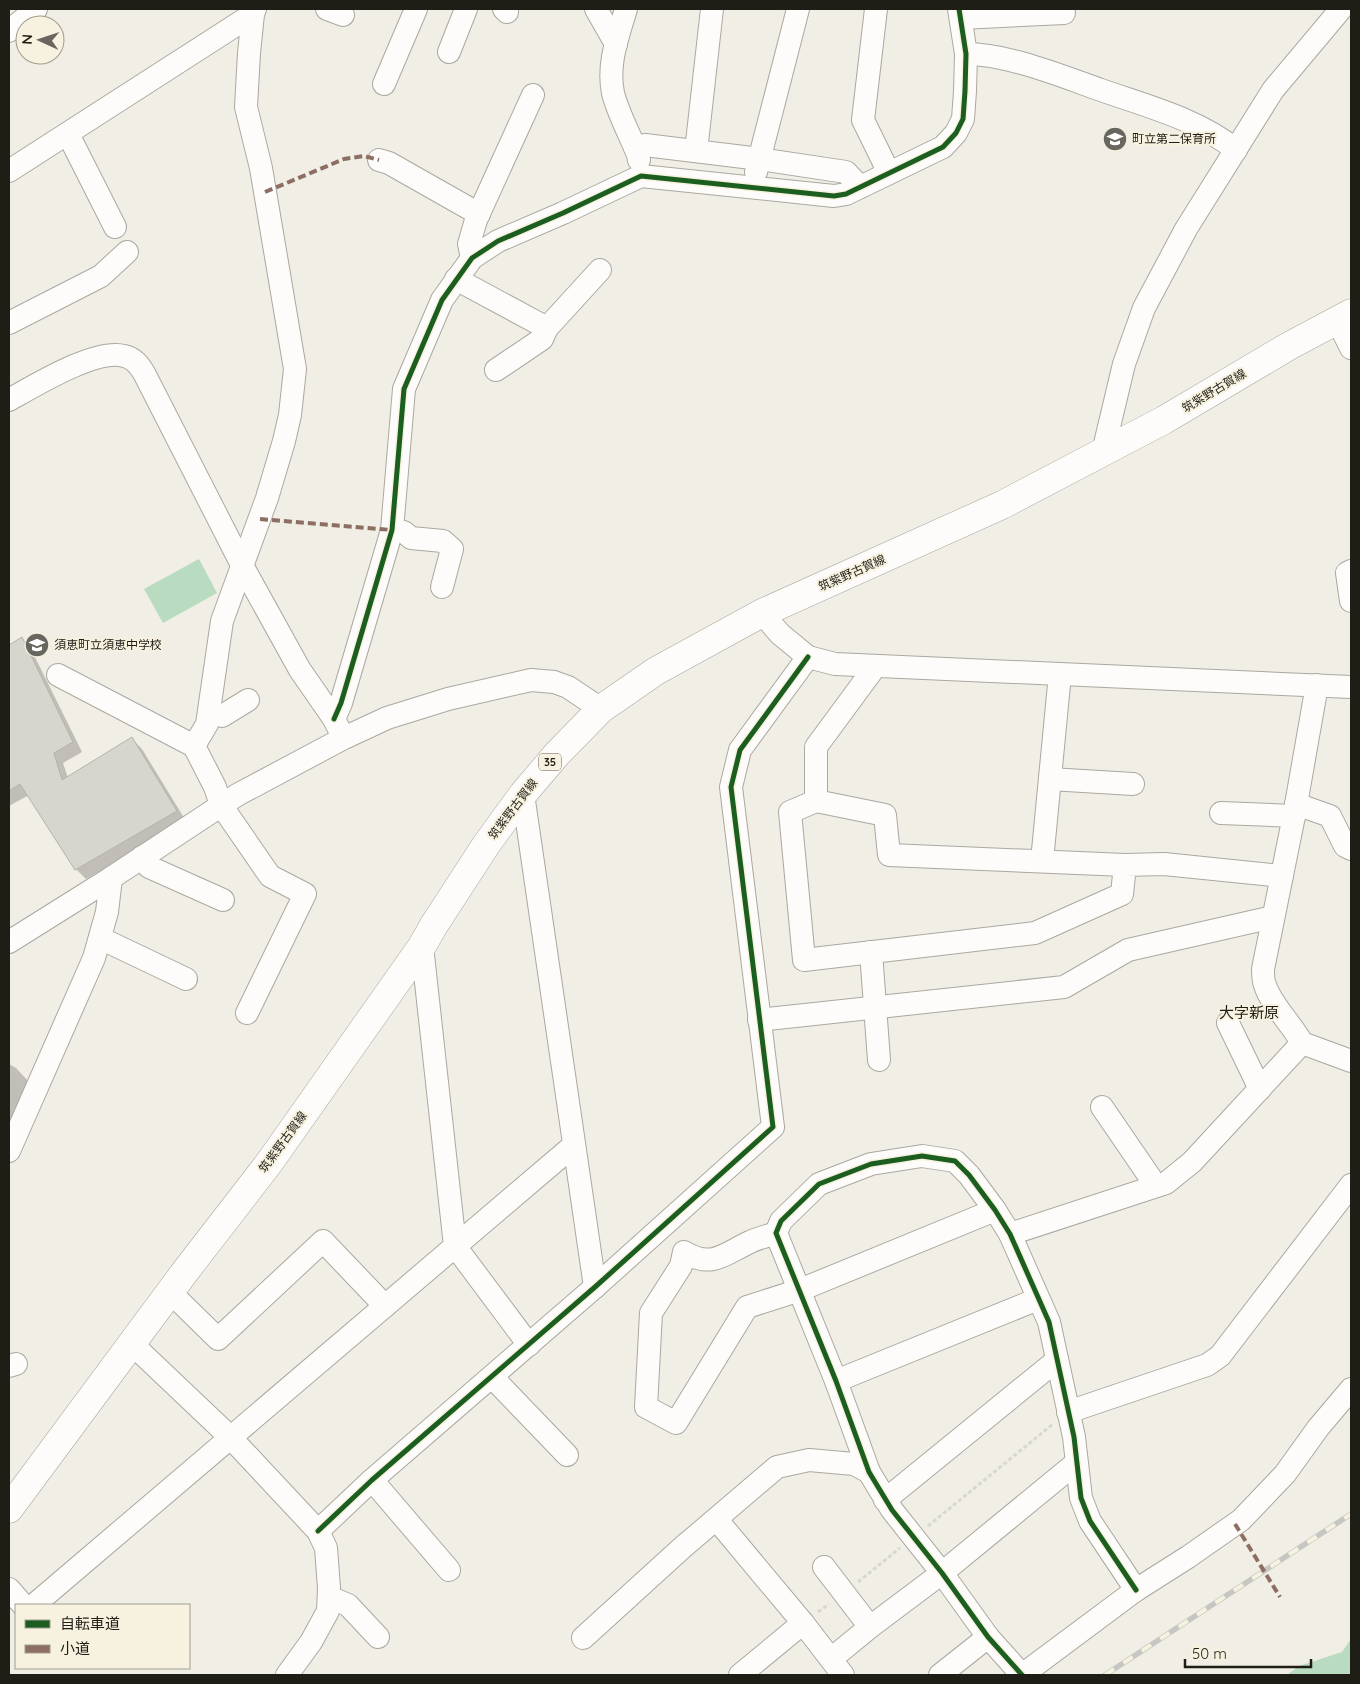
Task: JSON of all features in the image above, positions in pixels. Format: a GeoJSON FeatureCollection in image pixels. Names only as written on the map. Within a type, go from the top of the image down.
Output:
{"type":"FeatureCollection","features":[{"type":"Feature","properties":{"kind":"main road","name":"筑紫野古賀線"},"geometry":{"type":"LineString","coordinates":[[9,1509],[131,1343],[269,1163],[422,946],[434,924],[486,845],[523,794],[557,754],[601,709],[680,656],[762,613],[1002,505],[1164,420],[1289,346],[1344,317]]}},
{"type":"Feature","properties":{"kind":"street"},"geometry":{"type":"LineString","coordinates":[[9,31],[36,9]]}},
{"type":"Feature","properties":{"kind":"street"},"geometry":{"type":"LineString","coordinates":[[384,84],[416,9]]}},
{"type":"Feature","properties":{"kind":"street"},"geometry":{"type":"LineString","coordinates":[[449,52],[466,9]]}},
{"type":"Feature","properties":{"kind":"street"},"geometry":{"type":"LineString","coordinates":[[596,9],[616,44]]}},
{"type":"Feature","properties":{"kind":"street"},"geometry":{"type":"LineString","coordinates":[[626,9],[616,44],[611,75],[614,94],[636,147],[641,176]]}},
{"type":"Feature","properties":{"kind":"street"},"geometry":{"type":"LineString","coordinates":[[696,151],[712,9]]}},
{"type":"Feature","properties":{"kind":"street"},"geometry":{"type":"LineString","coordinates":[[752,188],[798,9]]}},
{"type":"Feature","properties":{"kind":"street"},"geometry":{"type":"LineString","coordinates":[[876,9],[863,120],[889,173]]}},
{"type":"Feature","properties":{"kind":"street"},"geometry":{"type":"LineString","coordinates":[[1103,452],[1124,364],[1144,308],[1186,229],[1273,90],[1341,9]]}},
{"type":"Feature","properties":{"kind":"street"},"geometry":{"type":"LineString","coordinates":[[9,171],[68,134],[249,10]]}},
{"type":"Feature","properties":{"kind":"street"},"geometry":{"type":"LineString","coordinates":[[194,746],[208,724],[222,621],[268,498],[284,441],[290,415],[295,369],[261,168],[246,107],[249,10]]}},
{"type":"Feature","properties":{"kind":"street"},"geometry":{"type":"LineString","coordinates":[[334,719],[341,703],[392,530],[404,390],[442,300],[472,258],[498,241],[564,213],[641,176],[834,196],[846,194],[943,147],[956,133],[963,119],[966,54],[960,13],[1064,13]]}},
{"type":"Feature","properties":{"kind":"street"},"geometry":{"type":"LineString","coordinates":[[966,54],[1012,61],[1174,116],[1221,138],[1236,150]]}},
{"type":"Feature","properties":{"kind":"street"},"geometry":{"type":"LineString","coordinates":[[472,258],[469,244],[479,214],[533,95]]}},
{"type":"Feature","properties":{"kind":"street"},"geometry":{"type":"LineString","coordinates":[[68,134],[116,227]]}},
{"type":"Feature","properties":{"kind":"street"},"geometry":{"type":"LineString","coordinates":[[636,147],[645,145],[760,158],[846,172],[860,187]]}},
{"type":"Feature","properties":{"kind":"street"},"geometry":{"type":"LineString","coordinates":[[379,160],[389,163],[479,214]]}},
{"type":"Feature","properties":{"kind":"street"},"geometry":{"type":"LineString","coordinates":[[9,323],[101,276],[126,252]]}},
{"type":"Feature","properties":{"kind":"street"},"geometry":{"type":"LineString","coordinates":[[496,370],[542,339],[547,328],[600,270]]}},
{"type":"Feature","properties":{"kind":"street"},"geometry":{"type":"LineString","coordinates":[[456,279],[547,328]]}},
{"type":"Feature","properties":{"kind":"street"},"geometry":{"type":"LineString","coordinates":[[1344,317],[1351,348]]}},
{"type":"Feature","properties":{"kind":"street"},"geometry":{"type":"LineString","coordinates":[[9,400],[84,362],[104,355],[124,355],[136,361],[144,373],[243,567],[300,670],[334,719],[344,738]]}},
{"type":"Feature","properties":{"kind":"street"},"geometry":{"type":"LineString","coordinates":[[392,530],[404,532],[411,538],[443,541],[452,549],[442,587]]}},
{"type":"Feature","properties":{"kind":"street"},"geometry":{"type":"LineString","coordinates":[[1351,571],[1347,573],[1351,601]]}},
{"type":"Feature","properties":{"kind":"street"},"geometry":{"type":"LineString","coordinates":[[762,613],[780,634],[808,657],[835,664],[1351,686]]}},
{"type":"Feature","properties":{"kind":"street"},"geometry":{"type":"LineString","coordinates":[[318,1531],[372,1480],[595,1287],[774,1127],[731,787],[740,750],[808,657]]}},
{"type":"Feature","properties":{"kind":"street"},"geometry":{"type":"LineString","coordinates":[[816,801],[816,747],[872,671]]}},
{"type":"Feature","properties":{"kind":"street"},"geometry":{"type":"LineString","coordinates":[[1042,861],[1060,674]]}},
{"type":"Feature","properties":{"kind":"street"},"geometry":{"type":"LineString","coordinates":[[58,675],[194,746],[222,805],[270,876],[305,894],[247,1013]]}},
{"type":"Feature","properties":{"kind":"street"},"geometry":{"type":"LineString","coordinates":[[9,942],[237,795],[344,738],[387,718],[448,699],[531,680],[554,682],[568,687],[601,709]]}},
{"type":"Feature","properties":{"kind":"street"},"geometry":{"type":"LineString","coordinates":[[1317,684],[1295,810],[1262,969],[1265,986],[1282,1015],[1296,1032],[1302,1043],[1351,1061]]}},
{"type":"Feature","properties":{"kind":"street"},"geometry":{"type":"LineString","coordinates":[[209,714],[222,716],[248,700]]}},
{"type":"Feature","properties":{"kind":"street"},"geometry":{"type":"LineString","coordinates":[[1050,779],[1133,784]]}},
{"type":"Feature","properties":{"kind":"street"},"geometry":{"type":"LineString","coordinates":[[523,794],[595,1287]]}},
{"type":"Feature","properties":{"kind":"street"},"geometry":{"type":"LineString","coordinates":[[1124,864],[1122,894],[1035,933],[804,960],[790,812],[816,801],[885,814],[889,855],[1164,864],[1282,876]]}},
{"type":"Feature","properties":{"kind":"street"},"geometry":{"type":"LineString","coordinates":[[1221,813],[1295,810],[1330,816],[1345,846],[1351,849]]}},
{"type":"Feature","properties":{"kind":"street"},"geometry":{"type":"LineString","coordinates":[[142,857],[148,867],[223,900]]}},
{"type":"Feature","properties":{"kind":"street"},"geometry":{"type":"LineString","coordinates":[[9,1151],[94,958],[107,912],[110,878]]}},
{"type":"Feature","properties":{"kind":"street"},"geometry":{"type":"LineString","coordinates":[[759,1020],[1064,987],[1128,950],[1273,917]]}},
{"type":"Feature","properties":{"kind":"street"},"geometry":{"type":"LineString","coordinates":[[100,938],[186,979]]}},
{"type":"Feature","properties":{"kind":"street"},"geometry":{"type":"LineString","coordinates":[[422,946],[455,1246],[528,1345]]}},
{"type":"Feature","properties":{"kind":"street"},"geometry":{"type":"LineString","coordinates":[[871,952],[879,1060]]}},
{"type":"Feature","properties":{"kind":"street"},"geometry":{"type":"LineString","coordinates":[[1228,1023],[1260,1089]]}},
{"type":"Feature","properties":{"kind":"street"},"geometry":{"type":"LineString","coordinates":[[1010,1234],[1166,1183],[1192,1162],[1302,1043]]}},
{"type":"Feature","properties":{"kind":"street"},"geometry":{"type":"LineString","coordinates":[[1102,1106],[1156,1186]]}},
{"type":"Feature","properties":{"kind":"street"},"geometry":{"type":"LineString","coordinates":[[35,1604],[574,1145]]}},
{"type":"Feature","properties":{"kind":"street"},"geometry":{"type":"LineString","coordinates":[[1136,1590],[1090,1521],[1081,1498],[1074,1437],[1049,1322],[1010,1234],[969,1174],[955,1161],[922,1156],[871,1164],[819,1184],[781,1221],[776,1233],[836,1381],[869,1472],[885,1500],[942,1573],[988,1637],[1022,1675],[1136,1590],[1241,1520],[1285,1474],[1318,1428],[1351,1389]]}},
{"type":"Feature","properties":{"kind":"street"},"geometry":{"type":"LineString","coordinates":[[1068,1412],[1207,1365],[1220,1356],[1351,1185]]}},
{"type":"Feature","properties":{"kind":"street"},"geometry":{"type":"LineString","coordinates":[[684,1252],[681,1266],[651,1313],[646,1407],[676,1423],[747,1307],[800,1290],[995,1210]]}},
{"type":"Feature","properties":{"kind":"street"},"geometry":{"type":"LineString","coordinates":[[660,1229],[684,1252],[695,1259],[716,1260],[751,1241],[776,1233]]}},
{"type":"Feature","properties":{"kind":"street"},"geometry":{"type":"LineString","coordinates":[[170,1292],[218,1339],[323,1241],[384,1306]]}},
{"type":"Feature","properties":{"kind":"street"},"geometry":{"type":"LineString","coordinates":[[836,1381],[1038,1299]]}},
{"type":"Feature","properties":{"kind":"street"},"geometry":{"type":"LineString","coordinates":[[131,1343],[230,1437],[318,1531],[326,1548],[328,1610],[311,1642],[287,1675]]}},
{"type":"Feature","properties":{"kind":"street"},"geometry":{"type":"LineString","coordinates":[[885,1500],[1057,1360]]}},
{"type":"Feature","properties":{"kind":"street"},"geometry":{"type":"LineString","coordinates":[[492,1377],[567,1455]]}},
{"type":"Feature","properties":{"kind":"street"},"geometry":{"type":"LineString","coordinates":[[583,1638],[683,1547],[778,1467],[809,1460],[854,1464],[869,1472]]}},
{"type":"Feature","properties":{"kind":"street"},"geometry":{"type":"LineString","coordinates":[[716,1520],[803,1623],[837,1667],[870,1626],[942,1573],[1076,1463]]}},
{"type":"Feature","properties":{"kind":"street"},"geometry":{"type":"LineString","coordinates":[[372,1480],[449,1570]]}},
{"type":"Feature","properties":{"kind":"street"},"geometry":{"type":"LineString","coordinates":[[824,1568],[870,1626]]}},
{"type":"Feature","properties":{"kind":"street"},"geometry":{"type":"LineString","coordinates":[[9,1589],[23,1604]]}},
{"type":"Feature","properties":{"kind":"street"},"geometry":{"type":"LineString","coordinates":[[329,1597],[348,1605],[378,1637]]}},
{"type":"Feature","properties":{"kind":"street"},"geometry":{"type":"LineString","coordinates":[[740,1675],[803,1623]]}},
{"type":"Feature","properties":{"kind":"street"},"geometry":{"type":"LineString","coordinates":[[940,1675],[988,1637]]}},
{"type":"Feature","properties":{"kind":"path"},"geometry":{"type":"LineString","coordinates":[[803,1623],[844,1593],[1068,1412]]}},
{"type":"Feature","properties":{"kind":"shaded area"},"geometry":{"type":"Polygon","coordinates":[[[199,559],[217,593],[163,623],[144,589],[199,559]]]}},
{"type":"Feature","properties":{"kind":"shaded area"},"geometry":{"type":"Polygon","coordinates":[[[1351,1639],[1351,1675],[1287,1675],[1299,1666],[1342,1652],[1351,1639]]]}},
{"type":"Feature","properties":{"kind":"building"},"geometry":{"type":"Polygon","coordinates":[[[22,637],[73,742],[54,753],[62,780],[132,737],[177,811],[75,870],[20,784],[9,791],[9,645],[22,637]]]}},
{"type":"Feature","properties":{"kind":"railway"},"geometry":{"type":"LineString","coordinates":[[1105,1675],[1351,1514]]}},
{"type":"Feature","properties":{"kind":"marked path"},"geometry":{"type":"LineString","coordinates":[[265,192],[344,159],[364,156],[379,160]]}},
{"type":"Feature","properties":{"kind":"marked path"},"geometry":{"type":"LineString","coordinates":[[260,519],[392,530]]}},
{"type":"Feature","properties":{"kind":"marked path"},"geometry":{"type":"LineString","coordinates":[[1235,1524],[1280,1597]]}},
{"type":"Feature","properties":{"kind":"cycle path"},"geometry":{"type":"LineString","coordinates":[[334,719],[341,703],[392,530],[404,389],[442,300],[472,258],[498,241],[641,176],[834,196],[846,194],[943,147],[956,133],[963,119],[966,54],[959,9]]}},
{"type":"Feature","properties":{"kind":"cycle path"},"geometry":{"type":"LineString","coordinates":[[318,1531],[372,1480],[595,1287],[773,1127],[731,787],[740,750],[808,657]]}},
{"type":"Feature","properties":{"kind":"cycle path"},"geometry":{"type":"LineString","coordinates":[[1022,1675],[988,1637],[942,1573],[892,1510],[869,1472],[836,1381],[776,1233],[781,1221],[819,1184],[871,1164],[922,1156],[955,1161],[969,1175],[1010,1234],[1049,1322],[1074,1437],[1081,1498],[1090,1521],[1136,1590]]}},
{"type":"Feature","properties":{"kind":"place","name":"町立第二保育所"},"geometry":{"type":"Point","coordinates":[1115,139]}},
{"type":"Feature","properties":{"kind":"place","name":"須恵町立須恵中学校"},"geometry":{"type":"Point","coordinates":[37,645]}},
{"type":"Feature","properties":{"kind":"district","name":"大字新原"},"geometry":{"type":"Point","coordinates":[1249,1013]}}]}
